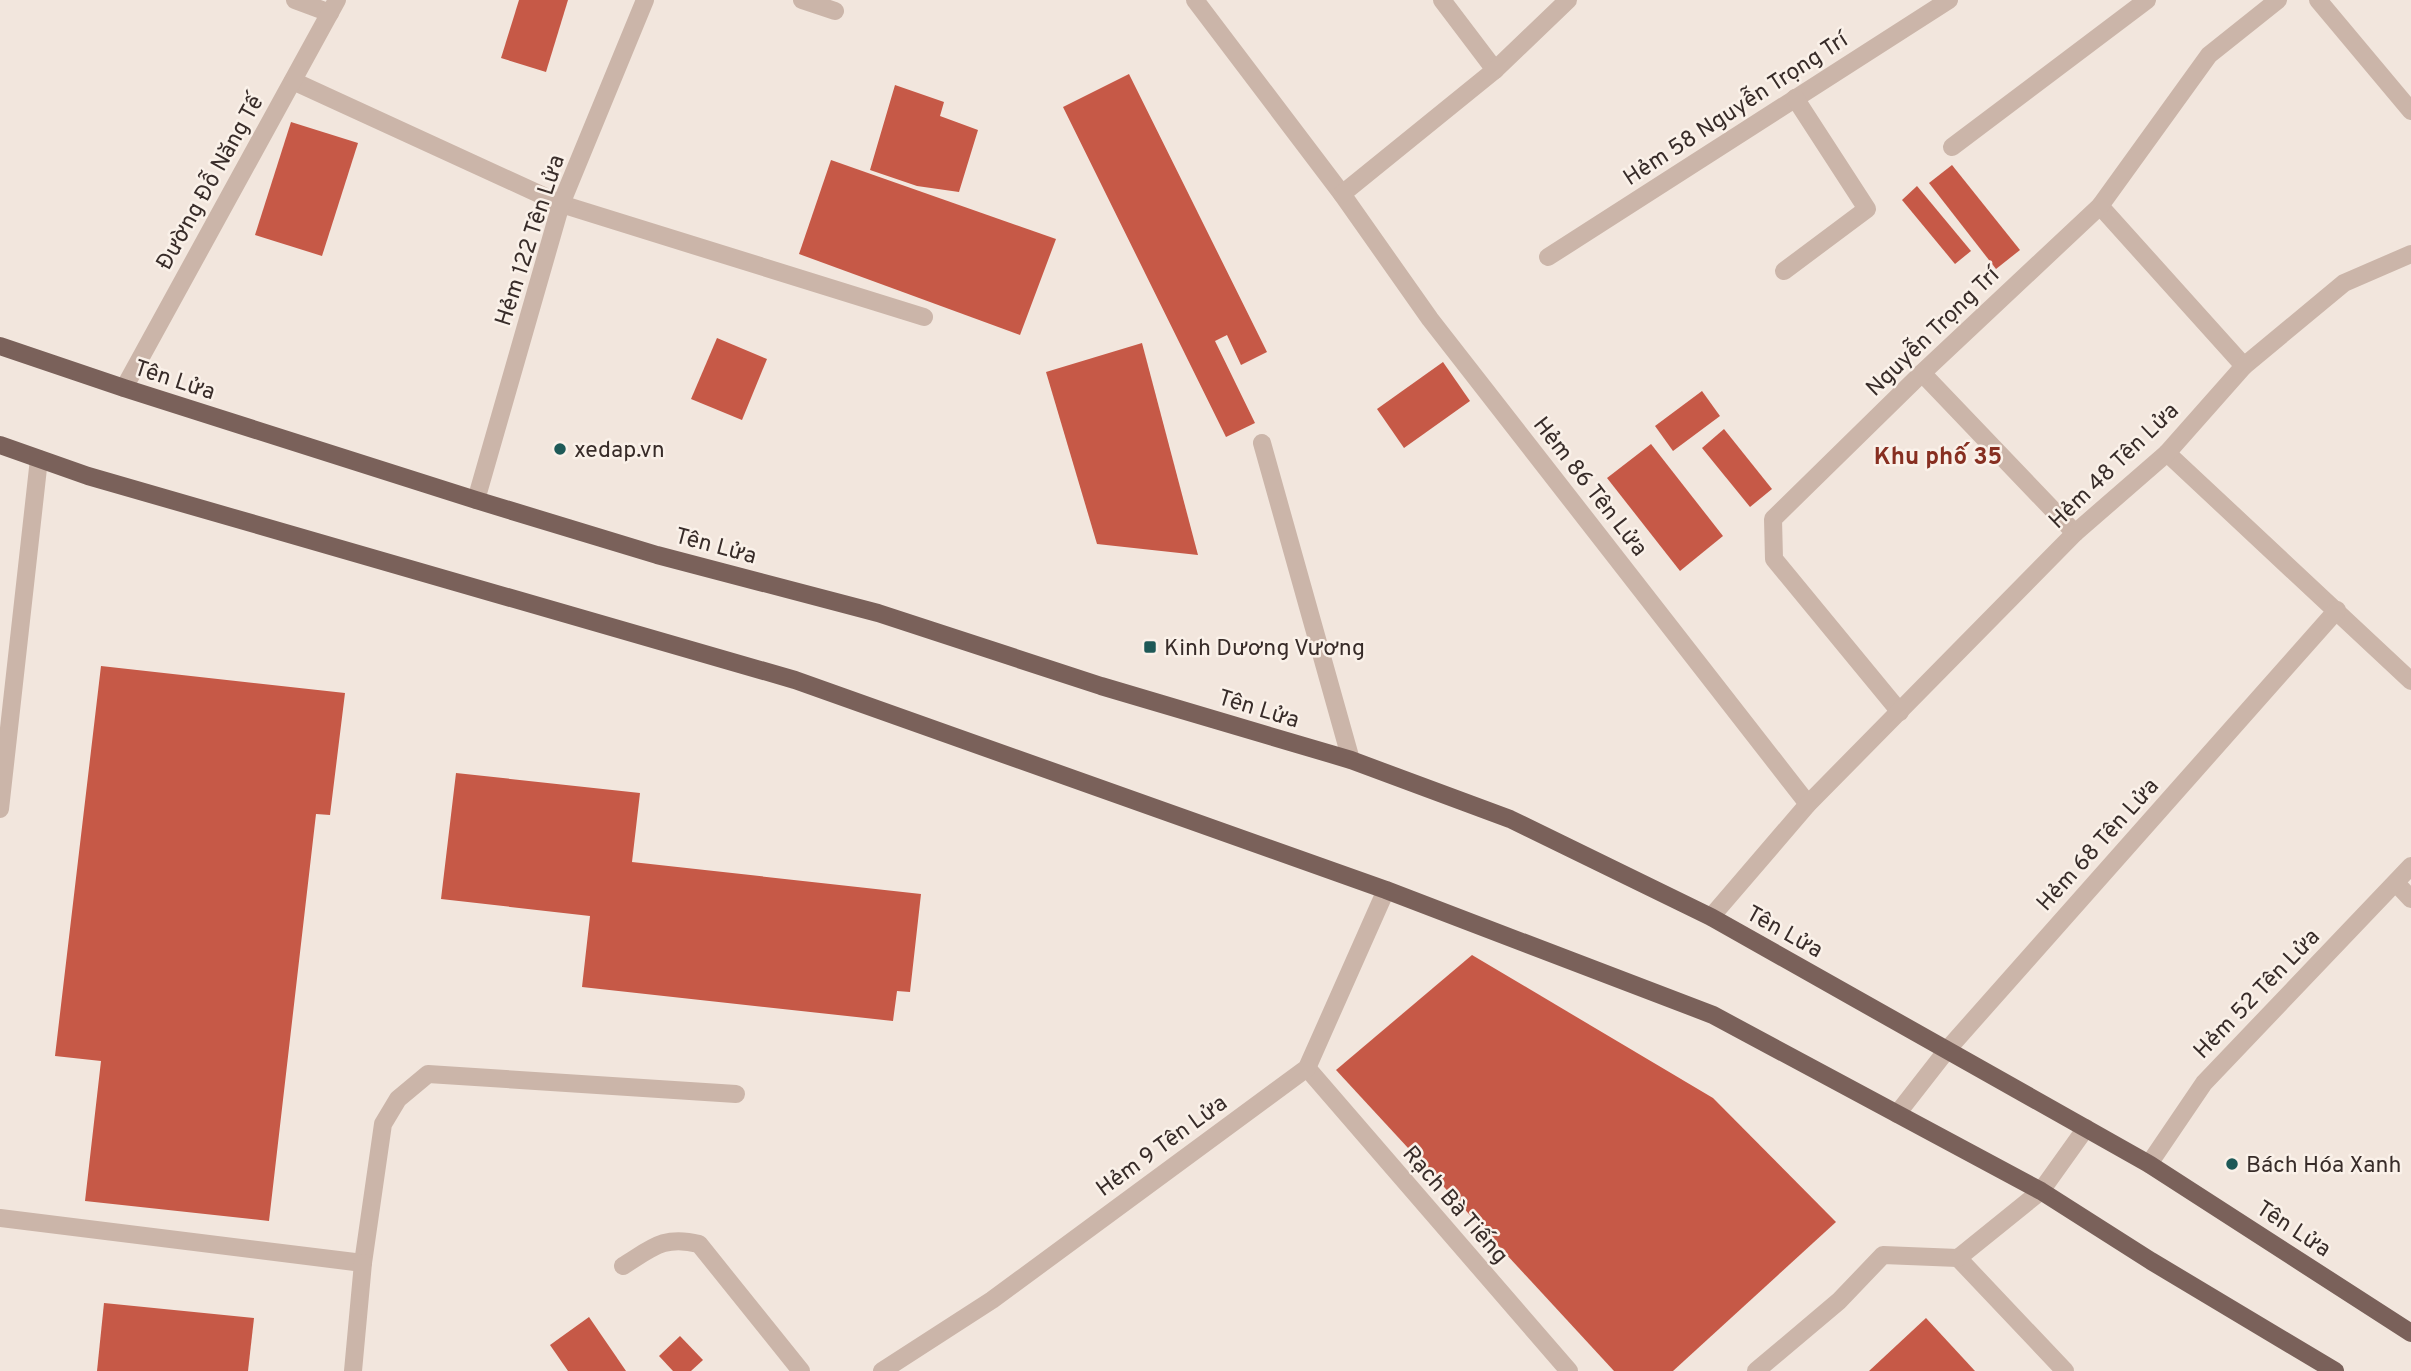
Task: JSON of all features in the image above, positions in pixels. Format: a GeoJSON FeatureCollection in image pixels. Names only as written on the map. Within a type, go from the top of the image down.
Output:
{"type":"FeatureCollection","features":[{"type":"Feature","properties":{"kind":"main road","name":"Tên Lửa"},"geometry":{"type":"LineString","coordinates":[[0,346],[476,500],[657,555],[878,613],[1101,686],[1351,760],[1510,819],[1711,917],[2149,1164],[2411,1334]]}},
{"type":"Feature","properties":{"kind":"main road"},"geometry":{"type":"LineString","coordinates":[[0,445],[88,476],[794,680],[1386,890],[1713,1015],[2041,1191],[2151,1261],[2335,1371]]}},
{"type":"Feature","properties":{"kind":"street"},"geometry":{"type":"LineString","coordinates":[[295,0],[333,7]]}},
{"type":"Feature","properties":{"kind":"street"},"geometry":{"type":"LineString","coordinates":[[315,0],[333,7]]}},
{"type":"Feature","properties":{"kind":"street","name":"Hẻm 122 Tên Lửa"},"geometry":{"type":"LineString","coordinates":[[476,500],[561,204],[645,0]]}},
{"type":"Feature","properties":{"kind":"street"},"geometry":{"type":"LineString","coordinates":[[802,0],[835,11]]}},
{"type":"Feature","properties":{"kind":"street","name":"Hẻm 86 Tên Lửa"},"geometry":{"type":"LineString","coordinates":[[1195,0],[1342,194],[1430,319],[1808,804]]}},
{"type":"Feature","properties":{"kind":"street"},"geometry":{"type":"LineString","coordinates":[[1442,0],[1495,70]]}},
{"type":"Feature","properties":{"kind":"street"},"geometry":{"type":"LineString","coordinates":[[1342,194],[1495,70],[1568,0]]}},
{"type":"Feature","properties":{"kind":"street","name":"Hẻm 58 Nguyễn Trọng Trí"},"geometry":{"type":"LineString","coordinates":[[1548,257],[1949,0]]}},
{"type":"Feature","properties":{"kind":"street"},"geometry":{"type":"LineString","coordinates":[[1952,147],[2147,0]]}},
{"type":"Feature","properties":{"kind":"street","name":"Nguyễn Trọng Trí"},"geometry":{"type":"LineString","coordinates":[[1900,712],[1774,559],[1773,520],[1922,373],[2100,206],[2209,55],[2278,0]]}},
{"type":"Feature","properties":{"kind":"street"},"geometry":{"type":"LineString","coordinates":[[2318,0],[2411,111]]}},
{"type":"Feature","properties":{"kind":"street","name":"Đường Đỗ Năng Tế"},"geometry":{"type":"LineString","coordinates":[[124,388],[333,7]]}},
{"type":"Feature","properties":{"kind":"street"},"geometry":{"type":"LineString","coordinates":[[293,81],[561,204],[924,317]]}},
{"type":"Feature","properties":{"kind":"street"},"geometry":{"type":"LineString","coordinates":[[1784,271],[1867,209],[1795,98]]}},
{"type":"Feature","properties":{"kind":"street"},"geometry":{"type":"LineString","coordinates":[[2100,206],[2244,366]]}},
{"type":"Feature","properties":{"kind":"street","name":"Hẻm 48 Tên Lửa"},"geometry":{"type":"LineString","coordinates":[[1900,712],[2075,533],[2167,453],[2244,366],[2344,284],[2411,254]]}},
{"type":"Feature","properties":{"kind":"street"},"geometry":{"type":"LineString","coordinates":[[1922,373],[2075,533]]}},
{"type":"Feature","properties":{"kind":"street"},"geometry":{"type":"LineString","coordinates":[[1262,443],[1351,760]]}},
{"type":"Feature","properties":{"kind":"street"},"geometry":{"type":"LineString","coordinates":[[2167,453],[2411,681]]}},
{"type":"Feature","properties":{"kind":"street"},"geometry":{"type":"LineString","coordinates":[[0,808],[38,459]]}},
{"type":"Feature","properties":{"kind":"street","name":"Hẻm 68 Tên Lửa"},"geometry":{"type":"LineString","coordinates":[[1897,1114],[1947,1050],[2337,610]]}},
{"type":"Feature","properties":{"kind":"street"},"geometry":{"type":"LineString","coordinates":[[1711,917],[1808,804],[1900,712]]}},
{"type":"Feature","properties":{"kind":"street","name":"Hẻm 52 Tên Lửa"},"geometry":{"type":"LineString","coordinates":[[2149,1164],[2204,1083],[2411,866]]}},
{"type":"Feature","properties":{"kind":"street"},"geometry":{"type":"LineString","coordinates":[[2396,883],[2411,899]]}},
{"type":"Feature","properties":{"kind":"street","name":"Hẻm 9 Tên Lửa"},"geometry":{"type":"LineString","coordinates":[[882,1371],[992,1300],[1307,1068],[1386,890]]}},
{"type":"Feature","properties":{"kind":"street","name":"Rạch Bà Tiếng"},"geometry":{"type":"LineString","coordinates":[[1307,1068],[1569,1371]]}},
{"type":"Feature","properties":{"kind":"street"},"geometry":{"type":"LineString","coordinates":[[353,1371],[363,1263],[383,1124],[398,1099],[428,1074],[736,1094]]}},
{"type":"Feature","properties":{"kind":"street"},"geometry":{"type":"LineString","coordinates":[[1756,1371],[1839,1301],[1883,1255],[1958,1258],[2041,1191],[2086,1128]]}},
{"type":"Feature","properties":{"kind":"street"},"geometry":{"type":"LineString","coordinates":[[0,1218],[363,1263]]}},
{"type":"Feature","properties":{"kind":"street"},"geometry":{"type":"LineString","coordinates":[[623,1266],[660,1243],[681,1239],[699,1244],[801,1371]]}},
{"type":"Feature","properties":{"kind":"street"},"geometry":{"type":"LineString","coordinates":[[1958,1258],[2066,1371]]}},
{"type":"Feature","properties":{"kind":"building"},"geometry":{"type":"Polygon","coordinates":[[[519,0],[568,0],[546,72],[501,58],[519,0]]]}},
{"type":"Feature","properties":{"kind":"building"},"geometry":{"type":"Polygon","coordinates":[[[1129,74],[1267,352],[1241,365],[1227,335],[1215,341],[1255,423],[1226,437],[1063,107],[1129,74]]]}},
{"type":"Feature","properties":{"kind":"building"},"geometry":{"type":"Polygon","coordinates":[[[895,85],[944,102],[940,116],[978,130],[959,192],[917,186],[870,170],[895,85]]]}},
{"type":"Feature","properties":{"kind":"building"},"geometry":{"type":"Polygon","coordinates":[[[291,122],[358,143],[322,256],[255,235],[291,122]]]}},
{"type":"Feature","properties":{"kind":"building"},"geometry":{"type":"Polygon","coordinates":[[[831,160],[1056,239],[1020,335],[799,254],[831,160]]]}},
{"type":"Feature","properties":{"kind":"building"},"geometry":{"type":"Polygon","coordinates":[[[1952,165],[2020,250],[1996,269],[1929,183],[1952,165]]]}},
{"type":"Feature","properties":{"kind":"building"},"geometry":{"type":"Polygon","coordinates":[[[1917,186],[1971,251],[1955,264],[1902,200],[1917,186]]]}},
{"type":"Feature","properties":{"kind":"building"},"geometry":{"type":"Polygon","coordinates":[[[717,338],[767,359],[742,420],[691,399],[717,338]]]}},
{"type":"Feature","properties":{"kind":"building"},"geometry":{"type":"Polygon","coordinates":[[[1142,343],[1198,555],[1097,544],[1046,372],[1142,343]]]}},
{"type":"Feature","properties":{"kind":"building"},"geometry":{"type":"Polygon","coordinates":[[[1443,362],[1470,401],[1404,448],[1377,409],[1443,362]]]}},
{"type":"Feature","properties":{"kind":"building"},"geometry":{"type":"Polygon","coordinates":[[[1702,391],[1720,416],[1673,451],[1655,426],[1702,391]]]}},
{"type":"Feature","properties":{"kind":"building"},"geometry":{"type":"Polygon","coordinates":[[[1724,429],[1772,489],[1750,507],[1702,448],[1724,429]]]}},
{"type":"Feature","properties":{"kind":"building"},"geometry":{"type":"Polygon","coordinates":[[[1651,444],[1723,536],[1680,571],[1607,478],[1651,444]]]}},
{"type":"Feature","properties":{"kind":"building"},"geometry":{"type":"Polygon","coordinates":[[[101,666],[345,693],[330,815],[316,814],[269,1221],[85,1201],[101,1061],[55,1056],[101,666]]]}},
{"type":"Feature","properties":{"kind":"building"},"geometry":{"type":"Polygon","coordinates":[[[456,773],[640,793],[632,862],[921,894],[910,992],[897,991],[893,1021],[582,987],[590,916],[441,899],[456,773]]]}},
{"type":"Feature","properties":{"kind":"building"},"geometry":{"type":"Polygon","coordinates":[[[1472,955],[1713,1098],[1836,1222],[1673,1371],[1614,1371],[1336,1070],[1472,955]]]}},
{"type":"Feature","properties":{"kind":"building"},"geometry":{"type":"Polygon","coordinates":[[[104,1303],[254,1318],[248,1371],[97,1371],[104,1303]]]}},
{"type":"Feature","properties":{"kind":"building"},"geometry":{"type":"Polygon","coordinates":[[[589,1317],[626,1371],[568,1371],[550,1345],[589,1317]]]}},
{"type":"Feature","properties":{"kind":"building"},"geometry":{"type":"Polygon","coordinates":[[[1926,1318],[1975,1371],[1869,1371],[1926,1318]]]}},
{"type":"Feature","properties":{"kind":"building"},"geometry":{"type":"Polygon","coordinates":[[[680,1336],[703,1360],[691,1371],[673,1371],[659,1356],[680,1336]]]}},
{"type":"Feature","properties":{"kind":"place","name":"xedap.vn"},"geometry":{"type":"Point","coordinates":[560,449]}},
{"type":"Feature","properties":{"kind":"place","name":"Kinh Dương Vương"},"geometry":{"type":"Point","coordinates":[1150,647]}},
{"type":"Feature","properties":{"kind":"place","name":"Bách Hóa Xanh"},"geometry":{"type":"Point","coordinates":[2232,1164]}},
{"type":"Feature","properties":{"kind":"district","name":"Khu phố 35"},"geometry":{"type":"Point","coordinates":[1938,456]}}]}
